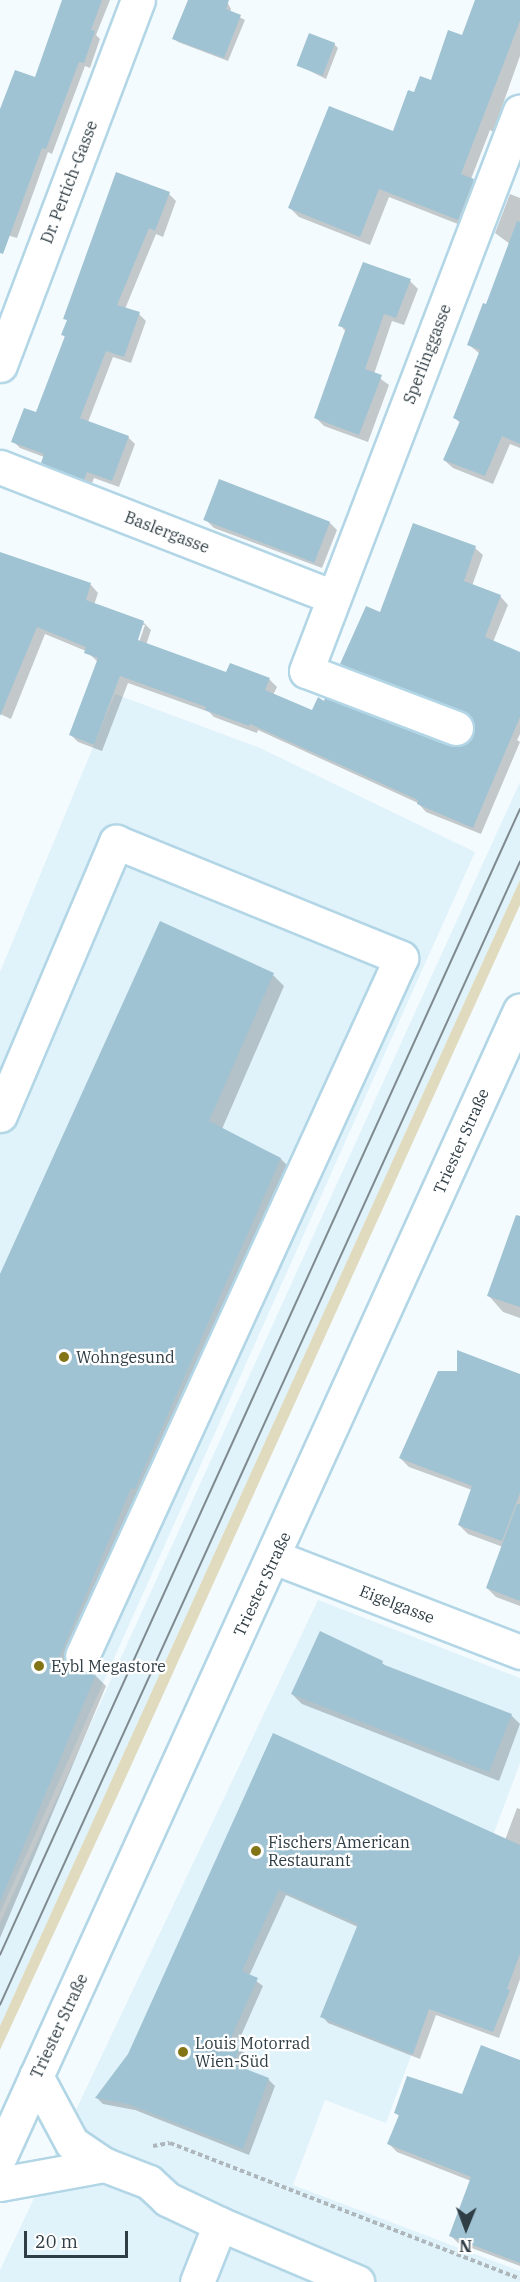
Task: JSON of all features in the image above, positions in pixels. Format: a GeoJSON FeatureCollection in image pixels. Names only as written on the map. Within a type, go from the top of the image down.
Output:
{"type":"FeatureCollection","features":[{"type":"Feature","properties":{"kind":"street","name":"Dr. Pertich-Gasse"},"geometry":{"type":"LineString","coordinates":[[0,364],[138,0]]}},
{"type":"Feature","properties":{"kind":"street","name":"Sperlinggasse"},"geometry":{"type":"LineString","coordinates":[[456,729],[306,671],[520,111]]}},
{"type":"Feature","properties":{"kind":"street","name":"Baslergasse"},"geometry":{"type":"LineString","coordinates":[[0,467],[334,597]]}},
{"type":"Feature","properties":{"kind":"street"},"geometry":{"type":"LineString","coordinates":[[0,1114],[116,842],[401,958],[82,1656]]}},
{"type":"Feature","properties":{"kind":"street","name":"Triester Straße"},"geometry":{"type":"LineString","coordinates":[[0,2156],[274,1557],[520,1010]]}},
{"type":"Feature","properties":{"kind":"street","name":"Eigelgasse"},"geometry":{"type":"LineString","coordinates":[[274,1557],[520,1652]]}},
{"type":"Feature","properties":{"kind":"street"},"geometry":{"type":"LineString","coordinates":[[36,2076],[72,2143],[105,2165],[149,2182],[167,2199],[220,2224],[357,2282]]}},
{"type":"Feature","properties":{"kind":"street"},"geometry":{"type":"LineString","coordinates":[[0,2184],[105,2165]]}},
{"type":"Feature","properties":{"kind":"street"},"geometry":{"type":"LineString","coordinates":[[197,2282],[220,2224]]}},
{"type":"Feature","properties":{"kind":"path"},"geometry":{"type":"LineString","coordinates":[[150,2146],[170,2143],[520,2278]]}},
{"type":"Feature","properties":{"kind":"shaded area"},"geometry":{"type":"Polygon","coordinates":[[[115,694],[260,748],[475,852],[0,1913],[0,972],[115,694]]]}},
{"type":"Feature","properties":{"kind":"shaded area"},"geometry":{"type":"Polygon","coordinates":[[[520,782],[520,880],[0,2026],[0,1923],[520,782]]]}},
{"type":"Feature","properties":{"kind":"shaded area"},"geometry":{"type":"Polygon","coordinates":[[[520,880],[520,905],[0,2050],[0,2026],[520,880]]]}},
{"type":"Feature","properties":{"kind":"shaded area"},"geometry":{"type":"Polygon","coordinates":[[[318,1600],[520,1678],[520,1763],[386,2123],[325,2100],[293,2185],[520,2271],[520,2282],[0,2282],[0,2270],[318,1600]]]}},
{"type":"Feature","properties":{"kind":"building"},"geometry":{"type":"Polygon","coordinates":[[[62,0],[102,0],[91,30],[95,31],[84,63],[79,62],[46,149],[42,148],[3,254],[0,253],[0,109],[15,70],[35,77],[62,0]]]}},
{"type":"Feature","properties":{"kind":"building"},"geometry":{"type":"Polygon","coordinates":[[[188,0],[229,0],[226,9],[241,15],[224,58],[172,39],[188,0]]]}},
{"type":"Feature","properties":{"kind":"building"},"geometry":{"type":"Polygon","coordinates":[[[475,0],[520,0],[520,21],[461,174],[474,179],[458,220],[379,189],[360,237],[288,208],[329,106],[393,131],[408,90],[414,92],[420,76],[431,80],[448,30],[462,35],[475,0]]]}},
{"type":"Feature","properties":{"kind":"building"},"geometry":{"type":"Polygon","coordinates":[[[309,33],[335,43],[323,76],[296,66],[309,33]]]}},
{"type":"Feature","properties":{"kind":"building"},"geometry":{"type":"Polygon","coordinates":[[[116,172],[170,192],[155,231],[149,228],[117,305],[140,312],[124,357],[106,351],[80,418],[129,436],[112,481],[87,472],[84,480],[41,463],[44,454],[11,442],[24,408],[36,412],[65,336],[61,335],[67,320],[63,319],[116,172]]]}},
{"type":"Feature","properties":{"kind":"building"},"geometry":{"type":"Polygon","coordinates":[[[517,221],[520,222],[520,444],[502,436],[485,476],[443,460],[460,421],[453,418],[480,350],[467,345],[483,303],[486,304],[517,221]]]}},
{"type":"Feature","properties":{"kind":"building"},"geometry":{"type":"Polygon","coordinates":[[[363,262],[411,279],[396,318],[384,314],[365,369],[382,375],[359,435],[314,418],[346,328],[338,326],[363,262]]]}},
{"type":"Feature","properties":{"kind":"building"},"geometry":{"type":"Polygon","coordinates":[[[219,479],[330,522],[314,563],[203,520],[219,479]]]}},
{"type":"Feature","properties":{"kind":"building"},"geometry":{"type":"Polygon","coordinates":[[[413,523],[476,546],[464,581],[501,595],[485,637],[520,652],[520,717],[473,828],[417,804],[418,800],[250,724],[249,726],[205,710],[206,707],[120,676],[94,745],[69,735],[98,658],[84,653],[86,647],[37,627],[0,716],[0,552],[91,583],[86,600],[144,621],[138,640],[226,672],[230,663],[270,678],[265,690],[312,710],[318,697],[324,701],[325,698],[449,746],[458,747],[467,743],[473,735],[475,726],[471,717],[463,711],[340,664],[366,606],[380,612],[413,523]]]}},
{"type":"Feature","properties":{"kind":"building"},"geometry":{"type":"Polygon","coordinates":[[[160,921],[274,973],[209,1121],[281,1158],[135,1489],[131,1488],[59,1658],[75,1673],[96,1674],[0,1902],[0,1274],[160,921]]]}},
{"type":"Feature","properties":{"kind":"building"},"geometry":{"type":"Polygon","coordinates":[[[516,1215],[520,1216],[520,1307],[487,1296],[516,1215]]]}},
{"type":"Feature","properties":{"kind":"building"},"geometry":{"type":"Polygon","coordinates":[[[457,1350],[520,1374],[520,1493],[502,1541],[458,1525],[472,1486],[399,1458],[438,1371],[457,1371],[457,1350]]]}},
{"type":"Feature","properties":{"kind":"building"},"geometry":{"type":"Polygon","coordinates":[[[517,1504],[520,1504],[520,1601],[486,1588],[517,1504]]]}},
{"type":"Feature","properties":{"kind":"building"},"geometry":{"type":"Polygon","coordinates":[[[320,1631],[383,1661],[382,1664],[512,1714],[489,1772],[291,1694],[320,1631]]]}},
{"type":"Feature","properties":{"kind":"building"},"geometry":{"type":"Polygon","coordinates":[[[273,1733],[520,1845],[520,1954],[507,1989],[510,1990],[493,2032],[429,2009],[413,2054],[320,2017],[358,1924],[279,1890],[242,1971],[258,1978],[229,2042],[240,2046],[233,2064],[269,2078],[243,2149],[128,2104],[95,2098],[128,2054],[273,1733]]]}},
{"type":"Feature","properties":{"kind":"building"},"geometry":{"type":"Polygon","coordinates":[[[481,2045],[520,2060],[520,2263],[449,2236],[471,2177],[387,2144],[399,2115],[394,2113],[407,2076],[462,2094],[481,2045]]]}},
{"type":"Feature","properties":{"kind":"tram line"},"geometry":{"type":"LineString","coordinates":[[0,1955],[520,809]]}},
{"type":"Feature","properties":{"kind":"tram line"},"geometry":{"type":"LineString","coordinates":[[0,2005],[520,862]]}},
{"type":"Feature","properties":{"kind":"place","name":"Wohngesund"},"geometry":{"type":"Point","coordinates":[64,1357]}},
{"type":"Feature","properties":{"kind":"place","name":"Eybl Megastore"},"geometry":{"type":"Point","coordinates":[39,1666]}},
{"type":"Feature","properties":{"kind":"place","name":"Fischers American Restaurant"},"geometry":{"type":"Point","coordinates":[256,1851]}},
{"type":"Feature","properties":{"kind":"place","name":"Louis Motorrad Wien-Süd"},"geometry":{"type":"Point","coordinates":[183,2052]}}]}
